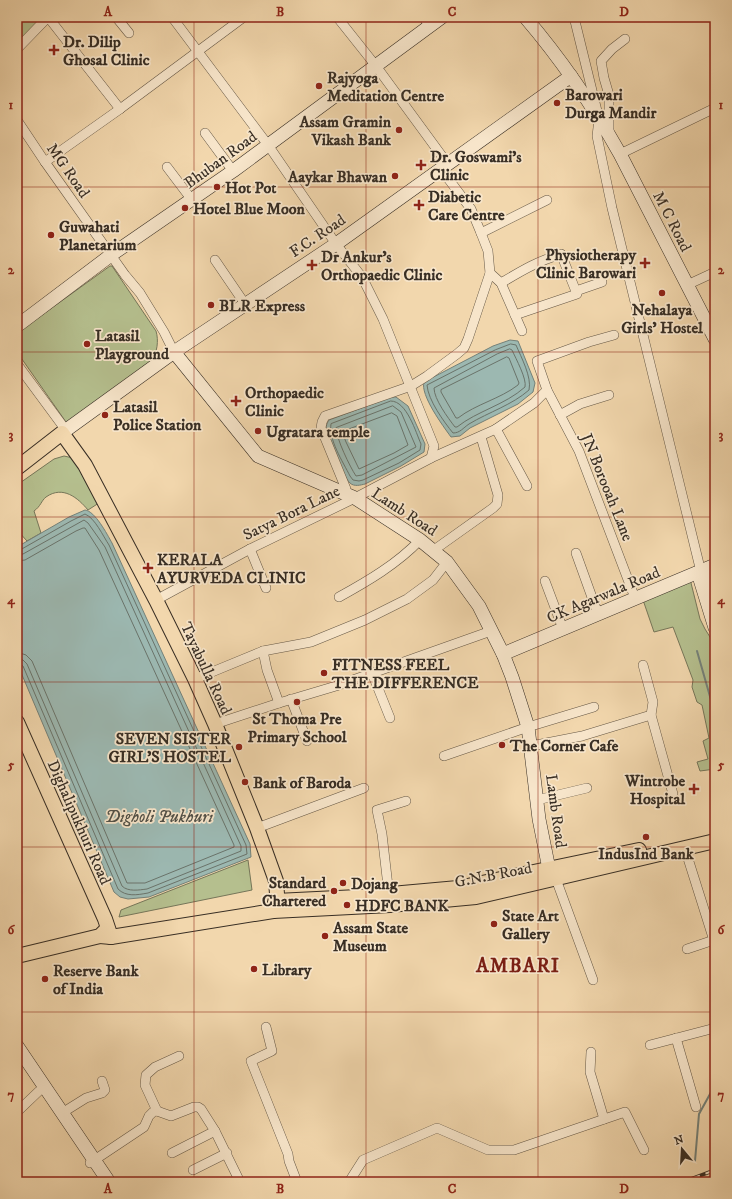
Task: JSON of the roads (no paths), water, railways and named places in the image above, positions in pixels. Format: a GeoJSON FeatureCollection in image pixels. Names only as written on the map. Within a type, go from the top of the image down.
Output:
{"type":"FeatureCollection","features":[{"type":"Feature","properties":{"kind":"main road","name":"Tayabulla Road"},"geometry":{"type":"LineString","coordinates":[[64,431],[85,465],[156,600],[195,679],[215,724],[257,828],[276,881],[277,894],[275,906]]}},
{"type":"Feature","properties":{"kind":"main road"},"geometry":{"type":"LineString","coordinates":[[17,468],[64,431]]}},
{"type":"Feature","properties":{"kind":"main road","name":"Dighalipukhuri Road"},"geometry":{"type":"LineString","coordinates":[[17,722],[102,912],[106,934]]}},
{"type":"Feature","properties":{"kind":"main road","name":"G.N.B Road"},"geometry":{"type":"LineString","coordinates":[[275,906],[390,905],[476,897],[715,832]]}},
{"type":"Feature","properties":{"kind":"main road","name":"G.N.B Road"},"geometry":{"type":"LineString","coordinates":[[275,906],[458,888],[552,876],[685,849],[715,841]]}},
{"type":"Feature","properties":{"kind":"main road"},"geometry":{"type":"LineString","coordinates":[[17,956],[106,934],[275,906]]}},
{"type":"Feature","properties":{"kind":"street"},"geometry":{"type":"LineString","coordinates":[[17,49],[48,17],[120,109]]}},
{"type":"Feature","properties":{"kind":"street"},"geometry":{"type":"LineString","coordinates":[[116,17],[129,33]]}},
{"type":"Feature","properties":{"kind":"street"},"geometry":{"type":"LineString","coordinates":[[172,17],[268,145],[336,244],[362,277],[382,315],[434,446],[431,458]]}},
{"type":"Feature","properties":{"kind":"street"},"geometry":{"type":"LineString","coordinates":[[45,162],[120,109],[244,17]]}},
{"type":"Feature","properties":{"kind":"street"},"geometry":{"type":"LineString","coordinates":[[337,17],[376,66],[444,166],[471,209],[488,251],[490,273],[464,348],[433,372],[411,386],[325,416],[321,428],[346,489],[351,496]]}},
{"type":"Feature","properties":{"kind":"street","name":"Bhuban Road"},"geometry":{"type":"LineString","coordinates":[[17,326],[111,255],[233,171],[376,66],[426,21],[442,17]]}},
{"type":"Feature","properties":{"kind":"street"},"geometry":{"type":"LineString","coordinates":[[525,17],[571,76],[599,119]]}},
{"type":"Feature","properties":{"kind":"street"},"geometry":{"type":"LineString","coordinates":[[574,17],[599,119],[597,136],[612,208],[705,570],[715,628]]}},
{"type":"Feature","properties":{"kind":"street"},"geometry":{"type":"LineString","coordinates":[[609,134],[609,95],[601,61],[625,38]]}},
{"type":"Feature","properties":{"kind":"street","name":"F.C. Road"},"geometry":{"type":"LineString","coordinates":[[64,431],[174,352],[336,244],[444,166],[505,125],[571,76]]}},
{"type":"Feature","properties":{"kind":"street"},"geometry":{"type":"LineString","coordinates":[[620,154],[715,108]]}},
{"type":"Feature","properties":{"kind":"street","name":"M C Road"},"geometry":{"type":"LineString","coordinates":[[599,119],[620,154],[687,285],[711,319],[715,339]]}},
{"type":"Feature","properties":{"kind":"street","name":"MG Road"},"geometry":{"type":"LineString","coordinates":[[17,120],[111,255]]}},
{"type":"Feature","properties":{"kind":"street"},"geometry":{"type":"LineString","coordinates":[[205,133],[233,171]]}},
{"type":"Feature","properties":{"kind":"street"},"geometry":{"type":"LineString","coordinates":[[167,167],[192,200]]}},
{"type":"Feature","properties":{"kind":"street"},"geometry":{"type":"LineString","coordinates":[[482,233],[547,200]]}},
{"type":"Feature","properties":{"kind":"street"},"geometry":{"type":"LineString","coordinates":[[501,283],[524,268],[561,254],[577,294],[515,315]]}},
{"type":"Feature","properties":{"kind":"street","name":"Lamb Road"},"geometry":{"type":"LineString","coordinates":[[111,255],[140,293],[164,332],[174,352],[258,456],[351,496],[420,540],[447,562],[479,606],[503,654],[512,676],[528,727],[539,819],[552,876]]}},
{"type":"Feature","properties":{"kind":"street"},"geometry":{"type":"LineString","coordinates":[[215,260],[245,304]]}},
{"type":"Feature","properties":{"kind":"street"},"geometry":{"type":"LineString","coordinates":[[687,285],[715,272]]}},
{"type":"Feature","properties":{"kind":"street"},"geometry":{"type":"LineString","coordinates":[[490,273],[501,283],[522,331]]}},
{"type":"Feature","properties":{"kind":"street"},"geometry":{"type":"LineString","coordinates":[[576,291],[602,282]]}},
{"type":"Feature","properties":{"kind":"street","name":"JN Borooah Lane"},"geometry":{"type":"LineString","coordinates":[[614,335],[589,342],[537,361],[547,390],[579,451],[635,598]]}},
{"type":"Feature","properties":{"kind":"street"},"geometry":{"type":"LineString","coordinates":[[17,364],[64,431]]}},
{"type":"Feature","properties":{"kind":"street","name":"Satya Bora Lane"},"geometry":{"type":"LineString","coordinates":[[156,600],[351,496],[446,450],[496,429],[534,403],[547,390]]}},
{"type":"Feature","properties":{"kind":"street"},"geometry":{"type":"LineString","coordinates":[[560,415],[580,404],[609,395]]}},
{"type":"Feature","properties":{"kind":"street"},"geometry":{"type":"LineString","coordinates":[[496,429],[527,486]]}},
{"type":"Feature","properties":{"kind":"street"},"geometry":{"type":"LineString","coordinates":[[434,550],[497,504],[498,495],[480,437]]}},
{"type":"Feature","properties":{"kind":"street"},"geometry":{"type":"LineString","coordinates":[[434,446],[446,450]]}},
{"type":"Feature","properties":{"kind":"street"},"geometry":{"type":"LineString","coordinates":[[339,597],[375,577],[408,552],[420,540]]}},
{"type":"Feature","properties":{"kind":"street"},"geometry":{"type":"LineString","coordinates":[[250,549],[266,588]]}},
{"type":"Feature","properties":{"kind":"street"},"geometry":{"type":"LineString","coordinates":[[576,553],[598,614]]}},
{"type":"Feature","properties":{"kind":"street"},"geometry":{"type":"LineString","coordinates":[[195,679],[263,651],[311,642],[365,620],[407,599],[432,580],[447,562]]}},
{"type":"Feature","properties":{"kind":"street"},"geometry":{"type":"LineString","coordinates":[[705,570],[715,594]]}},
{"type":"Feature","properties":{"kind":"street","name":"CK Agarwala Road"},"geometry":{"type":"LineString","coordinates":[[503,654],[705,570]]}},
{"type":"Feature","properties":{"kind":"street"},"geometry":{"type":"LineString","coordinates":[[545,581],[563,629]]}},
{"type":"Feature","properties":{"kind":"street"},"geometry":{"type":"LineString","coordinates":[[215,724],[279,702],[336,686],[491,631]]}},
{"type":"Feature","properties":{"kind":"street"},"geometry":{"type":"LineString","coordinates":[[263,651],[267,670],[279,702]]}},
{"type":"Feature","properties":{"kind":"street"},"geometry":{"type":"LineString","coordinates":[[643,665],[653,702],[651,715],[673,794]]}},
{"type":"Feature","properties":{"kind":"street"},"geometry":{"type":"LineString","coordinates":[[372,673],[390,718]]}},
{"type":"Feature","properties":{"kind":"street"},"geometry":{"type":"LineString","coordinates":[[292,699],[308,741]]}},
{"type":"Feature","properties":{"kind":"street"},"geometry":{"type":"LineString","coordinates":[[444,756],[528,727],[594,707]]}},
{"type":"Feature","properties":{"kind":"street"},"geometry":{"type":"LineString","coordinates":[[531,746],[582,736],[651,715]]}},
{"type":"Feature","properties":{"kind":"street"},"geometry":{"type":"LineString","coordinates":[[257,828],[364,788]]}},
{"type":"Feature","properties":{"kind":"street"},"geometry":{"type":"LineString","coordinates":[[537,800],[587,788]]}},
{"type":"Feature","properties":{"kind":"street"},"geometry":{"type":"LineString","coordinates":[[389,895],[382,834],[377,810],[406,800]]}},
{"type":"Feature","properties":{"kind":"street"},"geometry":{"type":"LineString","coordinates":[[685,849],[714,942],[687,949]]}},
{"type":"Feature","properties":{"kind":"street"},"geometry":{"type":"LineString","coordinates":[[552,876],[593,980]]}},
{"type":"Feature","properties":{"kind":"street"},"geometry":{"type":"LineString","coordinates":[[266,1027],[272,1051],[251,1061],[288,1154],[297,1182]]}},
{"type":"Feature","properties":{"kind":"street"},"geometry":{"type":"LineString","coordinates":[[650,1045],[715,1028]]}},
{"type":"Feature","properties":{"kind":"street"},"geometry":{"type":"LineString","coordinates":[[676,1038],[696,1107]]}},
{"type":"Feature","properties":{"kind":"street"},"geometry":{"type":"LineString","coordinates":[[17,1046],[62,1113],[92,1162],[101,1182]]}},
{"type":"Feature","properties":{"kind":"street"},"geometry":{"type":"LineString","coordinates":[[591,1052],[590,1072],[604,1119]]}},
{"type":"Feature","properties":{"kind":"street"},"geometry":{"type":"LineString","coordinates":[[179,1056],[155,1067],[146,1075],[145,1085],[157,1111],[171,1116],[194,1107],[201,1109],[227,1153],[240,1182]]}},
{"type":"Feature","properties":{"kind":"street"},"geometry":{"type":"LineString","coordinates":[[17,1059],[92,1162],[109,1182]]}},
{"type":"Feature","properties":{"kind":"street"},"geometry":{"type":"LineString","coordinates":[[62,1113],[86,1098],[102,1093],[105,1090],[102,1081]]}},
{"type":"Feature","properties":{"kind":"street"},"geometry":{"type":"LineString","coordinates":[[17,1112],[39,1090]]}},
{"type":"Feature","properties":{"kind":"street"},"geometry":{"type":"LineString","coordinates":[[92,1162],[144,1127],[149,1116],[157,1111]]}},
{"type":"Feature","properties":{"kind":"street"},"geometry":{"type":"LineString","coordinates":[[349,1182],[364,1160],[436,1128],[488,1150],[514,1150],[626,1112],[644,1150]]}},
{"type":"Feature","properties":{"kind":"street"},"geometry":{"type":"LineString","coordinates":[[172,1153],[215,1131]]}},
{"type":"Feature","properties":{"kind":"street"},"geometry":{"type":"LineString","coordinates":[[193,1170],[227,1153]]}},
{"type":"Feature","properties":{"kind":"water"},"geometry":{"type":"Polygon","coordinates":[[[510,340],[518,341],[535,383],[533,392],[518,404],[470,428],[460,436],[451,437],[425,395],[424,382],[493,346],[510,340]]]}},
{"type":"Feature","properties":{"kind":"water"},"geometry":{"type":"Polygon","coordinates":[[[391,397],[396,397],[408,406],[425,444],[424,452],[401,466],[365,484],[353,485],[347,480],[332,449],[326,429],[327,423],[329,420],[391,397]]]}},
{"type":"Feature","properties":{"kind":"water","name":"Digholi Pukhuri"},"geometry":{"type":"Polygon","coordinates":[[[85,510],[93,514],[112,543],[250,844],[251,857],[149,897],[128,899],[120,897],[114,892],[17,663],[17,547],[69,517],[85,510]]]}},
{"type":"Feature","properties":{"kind":"waterway"},"geometry":{"type":"LineString","coordinates":[[697,651],[715,714]]}},
{"type":"Feature","properties":{"kind":"waterway"},"geometry":{"type":"LineString","coordinates":[[695,1161],[699,1114],[715,1085]]}},
{"type":"Feature","properties":{"kind":"railway"},"geometry":{"type":"LineString","coordinates":[[683,1182],[715,1170]]}},
{"type":"Feature","properties":{"kind":"railway"},"geometry":{"type":"LineString","coordinates":[[700,1182],[715,1176]]}},
{"type":"Feature","properties":{"kind":"place","name":"Dr. Dilip Ghosal Clinic"},"geometry":{"type":"Point","coordinates":[54,50]}},
{"type":"Feature","properties":{"kind":"place","name":"Rajyoga Meditation Centre"},"geometry":{"type":"Point","coordinates":[319,86]}},
{"type":"Feature","properties":{"kind":"place","name":"Barowari Durga Mandir"},"geometry":{"type":"Point","coordinates":[557,103]}},
{"type":"Feature","properties":{"kind":"place","name":"Assam Gramin Vikash Bank"},"geometry":{"type":"Point","coordinates":[399,130]}},
{"type":"Feature","properties":{"kind":"place","name":"Dr. Goswami's Clinic"},"geometry":{"type":"Point","coordinates":[421,165]}},
{"type":"Feature","properties":{"kind":"place","name":"Aaykar Bhawan"},"geometry":{"type":"Point","coordinates":[395,176]}},
{"type":"Feature","properties":{"kind":"place","name":"Hot Pot"},"geometry":{"type":"Point","coordinates":[217,187]}},
{"type":"Feature","properties":{"kind":"place","name":"Diabetic Care Centre"},"geometry":{"type":"Point","coordinates":[419,205]}},
{"type":"Feature","properties":{"kind":"place","name":"Hotel Blue Moon"},"geometry":{"type":"Point","coordinates":[185,208]}},
{"type":"Feature","properties":{"kind":"place","name":"Guwahati Planetarium"},"geometry":{"type":"Point","coordinates":[51,235]}},
{"type":"Feature","properties":{"kind":"place","name":"Physiotherapy Clinic Barowari"},"geometry":{"type":"Point","coordinates":[645,263]}},
{"type":"Feature","properties":{"kind":"place","name":"Dr Ankur's Orthopaedic Clinic"},"geometry":{"type":"Point","coordinates":[312,265]}},
{"type":"Feature","properties":{"kind":"place","name":"Nehalaya Girls' Hostel"},"geometry":{"type":"Point","coordinates":[662,293]}},
{"type":"Feature","properties":{"kind":"place","name":"BLR Express"},"geometry":{"type":"Point","coordinates":[211,305]}},
{"type":"Feature","properties":{"kind":"place","name":"Latasil Playground"},"geometry":{"type":"Point","coordinates":[87,344]}},
{"type":"Feature","properties":{"kind":"place","name":"Orthopaedic Clinic"},"geometry":{"type":"Point","coordinates":[236,401]}},
{"type":"Feature","properties":{"kind":"place","name":"Latasil Police Station"},"geometry":{"type":"Point","coordinates":[105,415]}},
{"type":"Feature","properties":{"kind":"place","name":"Ugratara temple"},"geometry":{"type":"Point","coordinates":[258,431]}},
{"type":"Feature","properties":{"kind":"place","name":"KERALA AYURVEDA CLINIC"},"geometry":{"type":"Point","coordinates":[148,568]}},
{"type":"Feature","properties":{"kind":"place","name":"FITNESS FEEL THE DIFFERENCE"},"geometry":{"type":"Point","coordinates":[324,673]}},
{"type":"Feature","properties":{"kind":"place","name":"St Thoma Pre Primary School"},"geometry":{"type":"Point","coordinates":[297,702]}},
{"type":"Feature","properties":{"kind":"place","name":"The Corner Cafe"},"geometry":{"type":"Point","coordinates":[502,745]}},
{"type":"Feature","properties":{"kind":"place","name":"SEVEN SISTER GIRL'S HOSTEL"},"geometry":{"type":"Point","coordinates":[239,747]}},
{"type":"Feature","properties":{"kind":"place","name":"Bank of Baroda"},"geometry":{"type":"Point","coordinates":[245,782]}},
{"type":"Feature","properties":{"kind":"place","name":"Wintrobe Hospital"},"geometry":{"type":"Point","coordinates":[694,789]}},
{"type":"Feature","properties":{"kind":"place","name":"IndusInd Bank"},"geometry":{"type":"Point","coordinates":[646,837]}},
{"type":"Feature","properties":{"kind":"place","name":"Dojang"},"geometry":{"type":"Point","coordinates":[343,883]}},
{"type":"Feature","properties":{"kind":"place","name":"Standard Chartered"},"geometry":{"type":"Point","coordinates":[334,891]}},
{"type":"Feature","properties":{"kind":"place","name":"HDFC BANK"},"geometry":{"type":"Point","coordinates":[347,905]}},
{"type":"Feature","properties":{"kind":"place","name":"State Art Gallery"},"geometry":{"type":"Point","coordinates":[494,924]}},
{"type":"Feature","properties":{"kind":"place","name":"Assam State Museum"},"geometry":{"type":"Point","coordinates":[325,936]}},
{"type":"Feature","properties":{"kind":"place","name":"Library"},"geometry":{"type":"Point","coordinates":[254,969]}},
{"type":"Feature","properties":{"kind":"place","name":"Reserve Bank of India"},"geometry":{"type":"Point","coordinates":[45,979]}},
{"type":"Feature","properties":{"kind":"district","name":"AMBARI"},"geometry":{"type":"Point","coordinates":[518,965]}}]}
